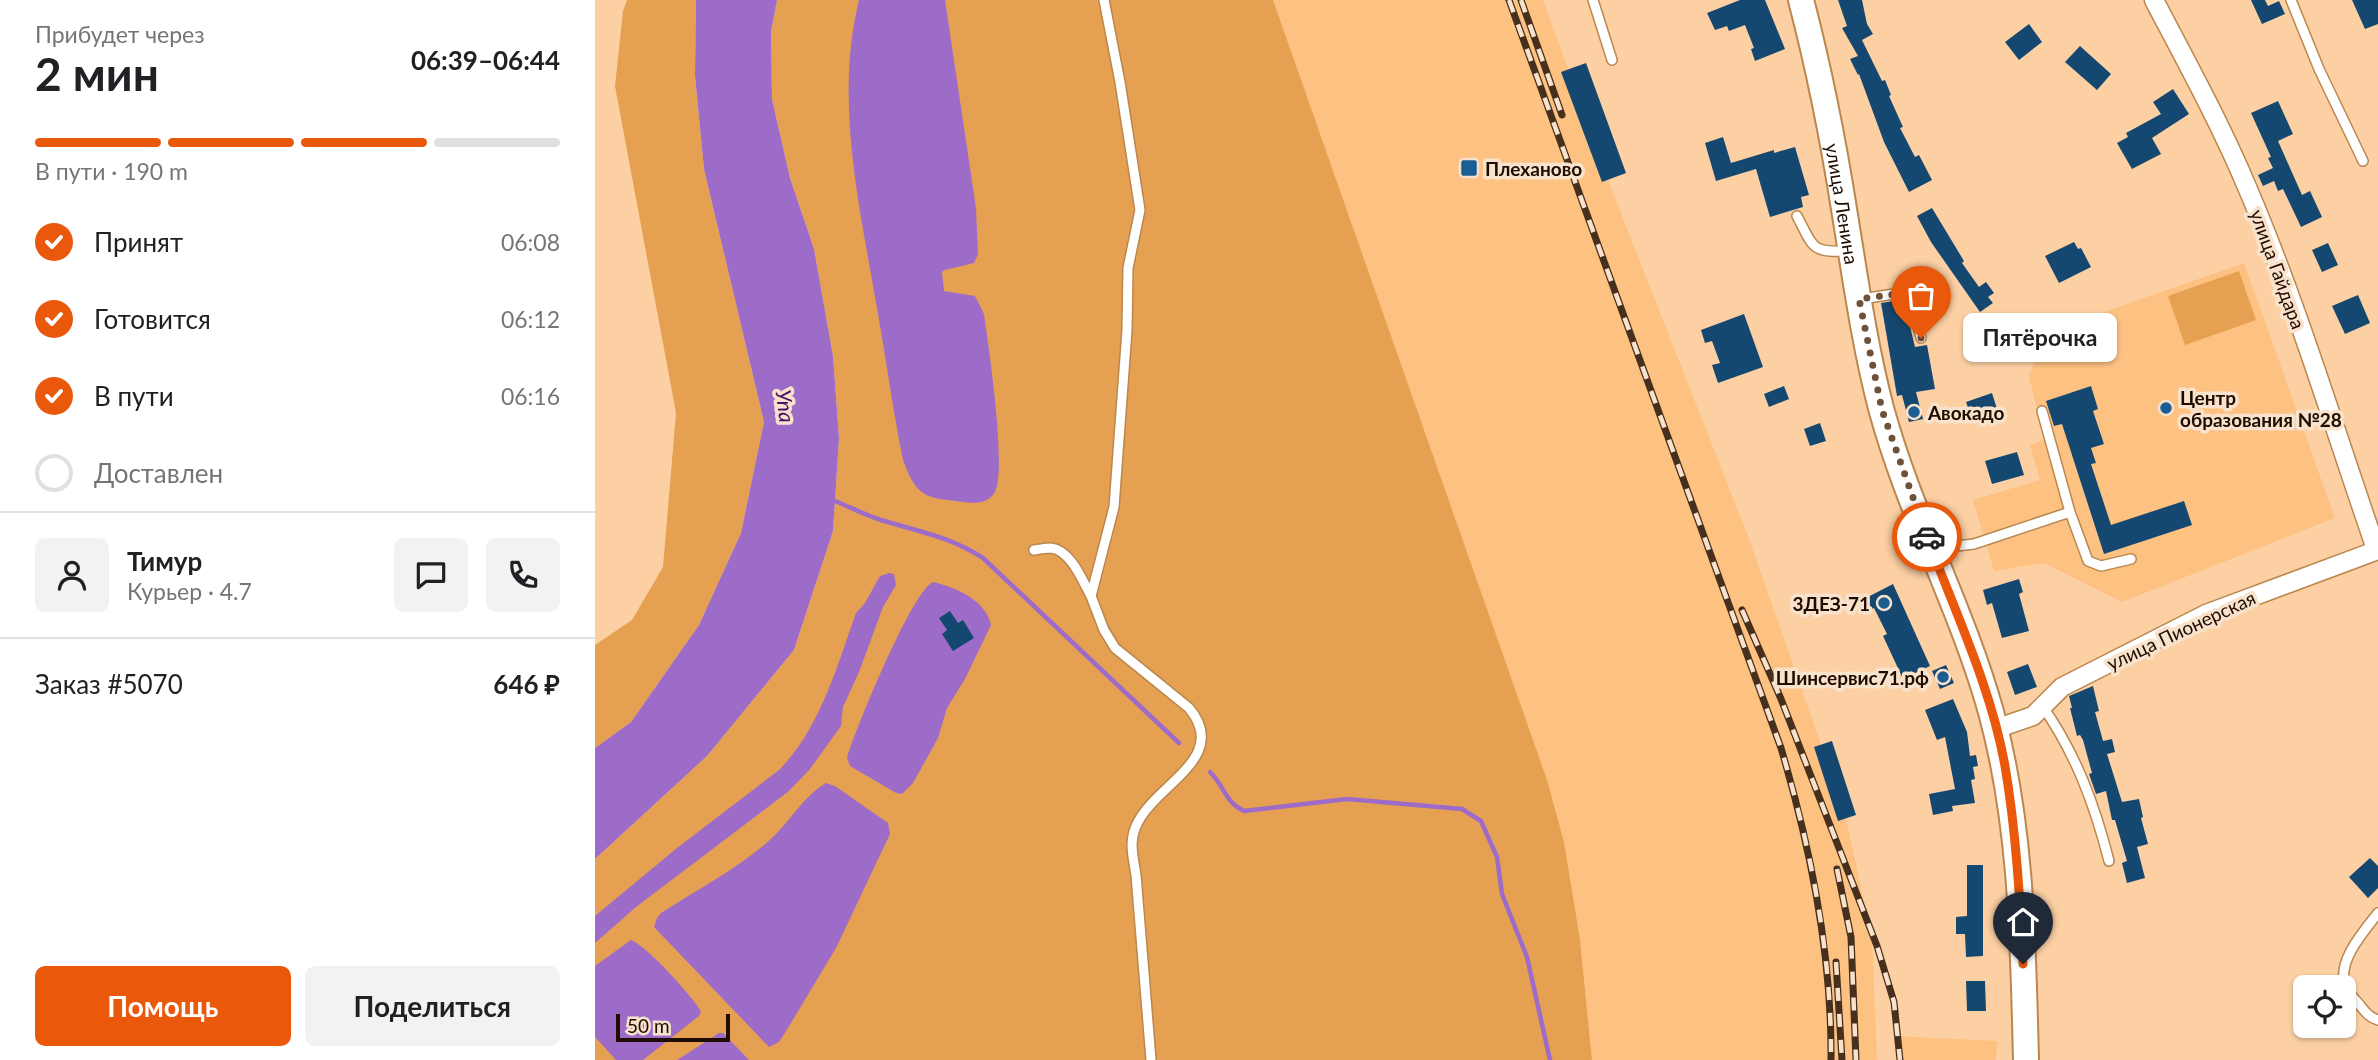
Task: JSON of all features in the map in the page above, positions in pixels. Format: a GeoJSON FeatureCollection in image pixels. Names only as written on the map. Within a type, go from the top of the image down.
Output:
{"type":"FeatureCollection","features":[{"type":"Feature","properties":{"kind":"main road","name":"улица Ленина"},"geometry":{"type":"LineString","coordinates":[[1801,0],[1820,75],[1859,299],[1882,410],[1932,552],[1970,649],[2004,764],[2015,837],[2021,911],[2026,1060]]}},
{"type":"Feature","properties":{"kind":"street","name":"улица Гайдара"},"geometry":{"type":"LineString","coordinates":[[2154,0],[2207,101],[2254,204],[2377,549]]}},
{"type":"Feature","properties":{"kind":"street","name":"улица Пионерская"},"geometry":{"type":"LineString","coordinates":[[1995,729],[2033,716],[2062,687],[2206,614],[2377,549]]}},
{"type":"Feature","properties":{"kind":"lane"},"geometry":{"type":"LineString","coordinates":[[1091,596],[1114,507],[1127,330],[1128,268],[1140,210],[1104,0]]}},
{"type":"Feature","properties":{"kind":"lane"},"geometry":{"type":"LineString","coordinates":[[1593,0],[1612,60]]}},
{"type":"Feature","properties":{"kind":"lane"},"geometry":{"type":"LineString","coordinates":[[2291,0],[2319,69],[2363,161]]}},
{"type":"Feature","properties":{"kind":"lane"},"geometry":{"type":"LineString","coordinates":[[1797,216],[1817,249],[1825,252],[1851,251]]}},
{"type":"Feature","properties":{"kind":"lane"},"geometry":{"type":"LineString","coordinates":[[1859,299],[1905,293],[1910,295],[1921,338]]}},
{"type":"Feature","properties":{"kind":"lane"},"geometry":{"type":"LineString","coordinates":[[2042,411],[2085,558],[2089,563],[2101,566],[2130,559]]}},
{"type":"Feature","properties":{"kind":"lane"},"geometry":{"type":"LineString","coordinates":[[1932,552],[1947,547],[1974,544],[2070,512]]}},
{"type":"Feature","properties":{"kind":"lane"},"geometry":{"type":"LineString","coordinates":[[1034,550],[1054,548],[1063,554],[1091,596],[1104,630],[1115,648],[1189,708],[1203,733],[1199,753],[1154,799],[1138,821],[1131,847],[1136,875],[1151,1060]]}},
{"type":"Feature","properties":{"kind":"lane"},"geometry":{"type":"LineString","coordinates":[[2043,707],[2062,734],[2078,766],[2109,861]]}},
{"type":"Feature","properties":{"kind":"lane"},"geometry":{"type":"LineString","coordinates":[[2378,913],[2350,955],[2344,979],[2346,989],[2367,1013],[2378,1020]]}},
{"type":"Feature","properties":{"kind":"shaded area"},"geometry":{"type":"Polygon","coordinates":[[[627,0],[696,0],[695,77],[704,169],[764,422],[741,533],[699,625],[631,722],[595,748],[595,645],[632,620],[663,567],[676,413],[615,86],[623,11],[627,0]]]}},
{"type":"Feature","properties":{"kind":"shaded area"},"geometry":{"type":"Polygon","coordinates":[[[777,0],[1273,0],[1547,780],[1564,842],[1580,940],[1592,1060],[595,1060],[595,859],[707,756],[794,650],[833,531],[839,438],[833,356],[814,249],[790,178],[772,99],[771,32],[777,0]]]}},
{"type":"Feature","properties":{"kind":"shaded area"},"geometry":{"type":"Polygon","coordinates":[[[1273,0],[1543,0],[1611,188],[1748,536],[1844,810],[1872,937],[1877,1060],[1592,1060],[1580,940],[1273,0]]]}},
{"type":"Feature","properties":{"kind":"shaded area","name":"Центр образования №28"},"geometry":{"type":"Polygon","coordinates":[[[2244,263],[2335,518],[2122,602],[2044,563],[1994,571],[1973,500],[2040,480],[2030,445],[2044,440],[2029,376],[2047,332],[2244,263]]]}},
{"type":"Feature","properties":{"kind":"shaded area"},"geometry":{"type":"Polygon","coordinates":[[[2239,271],[2256,320],[2185,345],[2168,296],[2239,271]]]}},
{"type":"Feature","properties":{"kind":"shaded area"},"geometry":{"type":"Polygon","coordinates":[[[1895,1036],[1997,1041],[1996,1060],[1896,1060],[1895,1036]]]}},
{"type":"Feature","properties":{"kind":"water","name":"Упа"},"geometry":{"type":"Polygon","coordinates":[[[696,0],[777,0],[771,32],[772,99],[790,178],[814,249],[833,356],[839,438],[833,531],[794,650],[707,756],[595,859],[595,748],[631,722],[699,625],[741,533],[764,422],[704,169],[695,76],[696,0]]]}},
{"type":"Feature","properties":{"kind":"water"},"geometry":{"type":"Polygon","coordinates":[[[859,0],[945,0],[976,208],[978,254],[974,263],[942,272],[944,291],[975,296],[984,314],[998,438],[997,484],[993,495],[977,503],[937,498],[923,493],[913,483],[903,460],[862,223],[852,148],[849,74],[859,0]]]}},
{"type":"Feature","properties":{"kind":"water"},"geometry":{"type":"Polygon","coordinates":[[[894,574],[896,585],[883,607],[843,707],[841,726],[810,769],[789,791],[636,907],[595,943],[595,916],[677,848],[779,770],[793,754],[806,736],[826,696],[856,613],[865,603],[880,576],[894,574]]]}},
{"type":"Feature","properties":{"kind":"water"},"geometry":{"type":"Polygon","coordinates":[[[933,582],[968,596],[983,608],[991,625],[965,679],[947,708],[938,738],[913,783],[902,794],[850,766],[847,758],[872,692],[899,634],[912,609],[933,582]]]}},
{"type":"Feature","properties":{"kind":"water"},"geometry":{"type":"Polygon","coordinates":[[[826,783],[835,786],[888,823],[890,834],[836,948],[779,1042],[769,1047],[654,927],[661,913],[761,848],[818,788],[826,783]]]}},
{"type":"Feature","properties":{"kind":"water"},"geometry":{"type":"Polygon","coordinates":[[[631,940],[658,961],[701,1011],[699,1016],[643,1060],[616,1060],[595,1037],[595,966],[631,940]]]}},
{"type":"Feature","properties":{"kind":"water"},"geometry":{"type":"Polygon","coordinates":[[[723,1033],[749,1060],[677,1060],[723,1033]]]}},
{"type":"Feature","properties":{"kind":"building"},"geometry":{"type":"Polygon","coordinates":[[[1740,0],[1765,0],[1785,49],[1755,61],[1751,49],[1754,48],[1745,25],[1729,31],[1727,26],[1715,30],[1707,13],[1740,0]]]}},
{"type":"Feature","properties":{"kind":"building"},"geometry":{"type":"Polygon","coordinates":[[[1838,0],[1862,0],[1867,24],[1873,34],[1862,40],[1882,81],[1885,80],[1903,127],[1900,128],[1915,157],[1919,155],[1932,180],[1909,192],[1884,142],[1859,74],[1850,59],[1858,56],[1842,28],[1847,26],[1838,0]]]}},
{"type":"Feature","properties":{"kind":"building"},"geometry":{"type":"Polygon","coordinates":[[[2251,0],[2265,0],[2268,6],[2279,1],[2285,14],[2262,24],[2251,0]]]}},
{"type":"Feature","properties":{"kind":"building"},"geometry":{"type":"Polygon","coordinates":[[[2352,0],[2378,0],[2378,24],[2365,29],[2352,0]]]}},
{"type":"Feature","properties":{"kind":"building"},"geometry":{"type":"Polygon","coordinates":[[[2029,24],[2042,42],[2019,60],[2005,42],[2029,24]]]}},
{"type":"Feature","properties":{"kind":"building"},"geometry":{"type":"Polygon","coordinates":[[[2080,46],[2111,74],[2097,90],[2065,62],[2080,46]]]}},
{"type":"Feature","properties":{"kind":"building"},"geometry":{"type":"Polygon","coordinates":[[[1586,63],[1626,173],[1602,182],[1561,72],[1586,63]]]}},
{"type":"Feature","properties":{"kind":"building"},"geometry":{"type":"Polygon","coordinates":[[[2173,89],[2189,114],[2152,138],[2161,154],[2132,169],[2117,143],[2128,137],[2126,133],[2161,114],[2153,102],[2173,89]]]}},
{"type":"Feature","properties":{"kind":"building"},"geometry":{"type":"Polygon","coordinates":[[[2278,101],[2293,134],[2278,141],[2302,195],[2310,191],[2322,217],[2301,227],[2283,189],[2278,191],[2274,181],[2263,186],[2258,175],[2273,168],[2268,158],[2271,157],[2251,113],[2278,101]]]}},
{"type":"Feature","properties":{"kind":"building"},"geometry":{"type":"Polygon","coordinates":[[[1723,137],[1731,163],[1774,150],[1774,153],[1795,147],[1809,195],[1801,197],[1803,207],[1770,217],[1756,169],[1716,181],[1705,143],[1723,137]]]}},
{"type":"Feature","properties":{"kind":"building"},"geometry":{"type":"Polygon","coordinates":[[[1932,208],[1964,261],[1962,263],[1979,287],[1986,282],[1994,293],[1988,297],[1993,303],[1980,312],[1931,242],[1917,216],[1932,208]]]}},
{"type":"Feature","properties":{"kind":"building"},"geometry":{"type":"Polygon","coordinates":[[[2074,242],[2078,249],[2081,248],[2091,267],[2059,283],[2045,256],[2074,242]]]}},
{"type":"Feature","properties":{"kind":"building"},"geometry":{"type":"Polygon","coordinates":[[[2328,243],[2338,265],[2322,272],[2312,250],[2328,243]]]}},
{"type":"Feature","properties":{"kind":"building"},"geometry":{"type":"Polygon","coordinates":[[[2358,295],[2370,323],[2345,334],[2332,306],[2358,295]]]}},
{"type":"Feature","properties":{"kind":"building"},"geometry":{"type":"Polygon","coordinates":[[[1904,301],[1915,347],[1927,345],[1935,389],[1916,392],[1923,419],[1909,422],[1902,395],[1897,396],[1881,303],[1904,301]]]}},
{"type":"Feature","properties":{"kind":"building"},"geometry":{"type":"Polygon","coordinates":[[[1744,314],[1763,367],[1718,383],[1712,365],[1720,363],[1712,341],[1705,343],[1701,330],[1744,314]]]}},
{"type":"Feature","properties":{"kind":"building"},"geometry":{"type":"Polygon","coordinates":[[[1784,386],[1789,399],[1769,407],[1764,394],[1784,386]]]}},
{"type":"Feature","properties":{"kind":"building"},"geometry":{"type":"Polygon","coordinates":[[[2091,386],[2098,409],[2093,411],[2104,444],[2091,448],[2096,463],[2091,464],[2111,525],[2184,501],[2192,525],[2104,554],[2062,424],[2054,426],[2046,401],[2091,386]]]}},
{"type":"Feature","properties":{"kind":"building"},"geometry":{"type":"Polygon","coordinates":[[[1992,393],[1998,412],[1973,421],[1966,402],[1992,393]]]}},
{"type":"Feature","properties":{"kind":"building"},"geometry":{"type":"Polygon","coordinates":[[[1820,423],[1826,441],[1810,446],[1804,429],[1820,423]]]}},
{"type":"Feature","properties":{"kind":"building"},"geometry":{"type":"Polygon","coordinates":[[[2017,452],[2024,475],[1992,484],[1985,461],[2017,452]]]}},
{"type":"Feature","properties":{"kind":"building"},"geometry":{"type":"Polygon","coordinates":[[[2019,579],[2023,592],[2019,594],[2029,631],[2002,638],[1992,603],[1987,605],[1983,590],[2019,579]]]}},
{"type":"Feature","properties":{"kind":"building"},"geometry":{"type":"Polygon","coordinates":[[[1893,584],[1930,666],[1903,679],[1883,636],[1887,634],[1874,608],[1869,610],[1864,599],[1893,584]]]}},
{"type":"Feature","properties":{"kind":"building"},"geometry":{"type":"Polygon","coordinates":[[[950,611],[958,623],[963,620],[974,638],[953,651],[942,634],[947,630],[939,618],[950,611]]]}},
{"type":"Feature","properties":{"kind":"building"},"geometry":{"type":"Polygon","coordinates":[[[2028,664],[2037,687],[2015,695],[2007,672],[2028,664]]]}},
{"type":"Feature","properties":{"kind":"building","name":"Шинсервис71.рф"},"geometry":{"type":"Polygon","coordinates":[[[1946,665],[1954,683],[1940,689],[1932,671],[1946,665]]]}},
{"type":"Feature","properties":{"kind":"building"},"geometry":{"type":"Polygon","coordinates":[[[2093,686],[2099,711],[2095,712],[2103,741],[2112,739],[2115,752],[2107,754],[2122,802],[2139,799],[2148,844],[2137,847],[2145,878],[2127,883],[2122,863],[2127,861],[2115,820],[2112,820],[2106,791],[2096,794],[2089,774],[2092,773],[2083,740],[2080,735],[2077,736],[2070,708],[2069,696],[2093,686]]]}},
{"type":"Feature","properties":{"kind":"building"},"geometry":{"type":"Polygon","coordinates":[[[1953,699],[1967,732],[1970,756],[1976,755],[1978,766],[1973,767],[1975,779],[1971,780],[1975,803],[1952,806],[1953,811],[1933,815],[1929,794],[1955,789],[1945,737],[1937,740],[1925,710],[1953,699]]]}},
{"type":"Feature","properties":{"kind":"building"},"geometry":{"type":"Polygon","coordinates":[[[1832,741],[1856,815],[1838,821],[1814,747],[1832,741]]]}},
{"type":"Feature","properties":{"kind":"building"},"geometry":{"type":"Polygon","coordinates":[[[2370,858],[2378,866],[2378,888],[2368,898],[2349,877],[2370,858]]]}},
{"type":"Feature","properties":{"kind":"building"},"geometry":{"type":"Polygon","coordinates":[[[1967,865],[1983,865],[1983,956],[1966,957],[1965,934],[1956,934],[1956,917],[1967,916],[1967,865]]]}},
{"type":"Feature","properties":{"kind":"building"},"geometry":{"type":"Polygon","coordinates":[[[1966,981],[1985,981],[1986,1011],[1967,1011],[1966,981]]]}},
{"type":"Feature","properties":{"kind":"waterway"},"geometry":{"type":"LineString","coordinates":[[835,501],[875,518],[946,539],[983,558],[1179,743]]}},
{"type":"Feature","properties":{"kind":"waterway"},"geometry":{"type":"LineString","coordinates":[[1210,772],[1229,799],[1244,811],[1347,799],[1462,809],[1481,821],[1497,857],[1502,894],[1527,957],[1550,1060]]}},
{"type":"Feature","properties":{"kind":"railway"},"geometry":{"type":"LineString","coordinates":[[1509,0],[1781,748],[1802,824],[1818,902],[1828,981],[1831,1060]]}},
{"type":"Feature","properties":{"kind":"railway"},"geometry":{"type":"LineString","coordinates":[[1521,0],[1562,115]]}},
{"type":"Feature","properties":{"kind":"railway"},"geometry":{"type":"LineString","coordinates":[[1742,610],[1781,699],[1877,946],[1894,1002],[1900,1060]]}},
{"type":"Feature","properties":{"kind":"railway"},"geometry":{"type":"LineString","coordinates":[[1837,869],[1851,937],[1856,1060]]}},
{"type":"Feature","properties":{"kind":"railway"},"geometry":{"type":"LineString","coordinates":[[1836,962],[1842,1060]]}},
{"type":"Feature","properties":{"kind":"way so far"},"geometry":{"type":"LineString","coordinates":[[1921,338],[1910,295],[1905,293],[1859,299],[1864,334],[1882,410],[1927,537]]}},
{"type":"Feature","properties":{"kind":"place","name":"Плеханово"},"geometry":{"type":"Point","coordinates":[1469,168]}},
{"type":"Feature","properties":{"kind":"place","name":"Пятёрочка"},"geometry":{"type":"Point","coordinates":[1921,338]}},
{"type":"Feature","properties":{"kind":"place","name":"Центр образования №28"},"geometry":{"type":"Point","coordinates":[2166,408]}},
{"type":"Feature","properties":{"kind":"place","name":"Авокадо"},"geometry":{"type":"Point","coordinates":[1914,412]}},
{"type":"Feature","properties":{"kind":"place","name":"3ДЕЗ-71"},"geometry":{"type":"Point","coordinates":[1884,603]}},
{"type":"Feature","properties":{"kind":"place","name":"Шинсервис71.рф"},"geometry":{"type":"Point","coordinates":[1943,677]}},
{"type":"Feature","properties":{"kind":"route"},"geometry":{"type":"LineString","coordinates":[[1927,537],[1970,649],[2004,764],[2015,837],[2023,964]]}}]}
